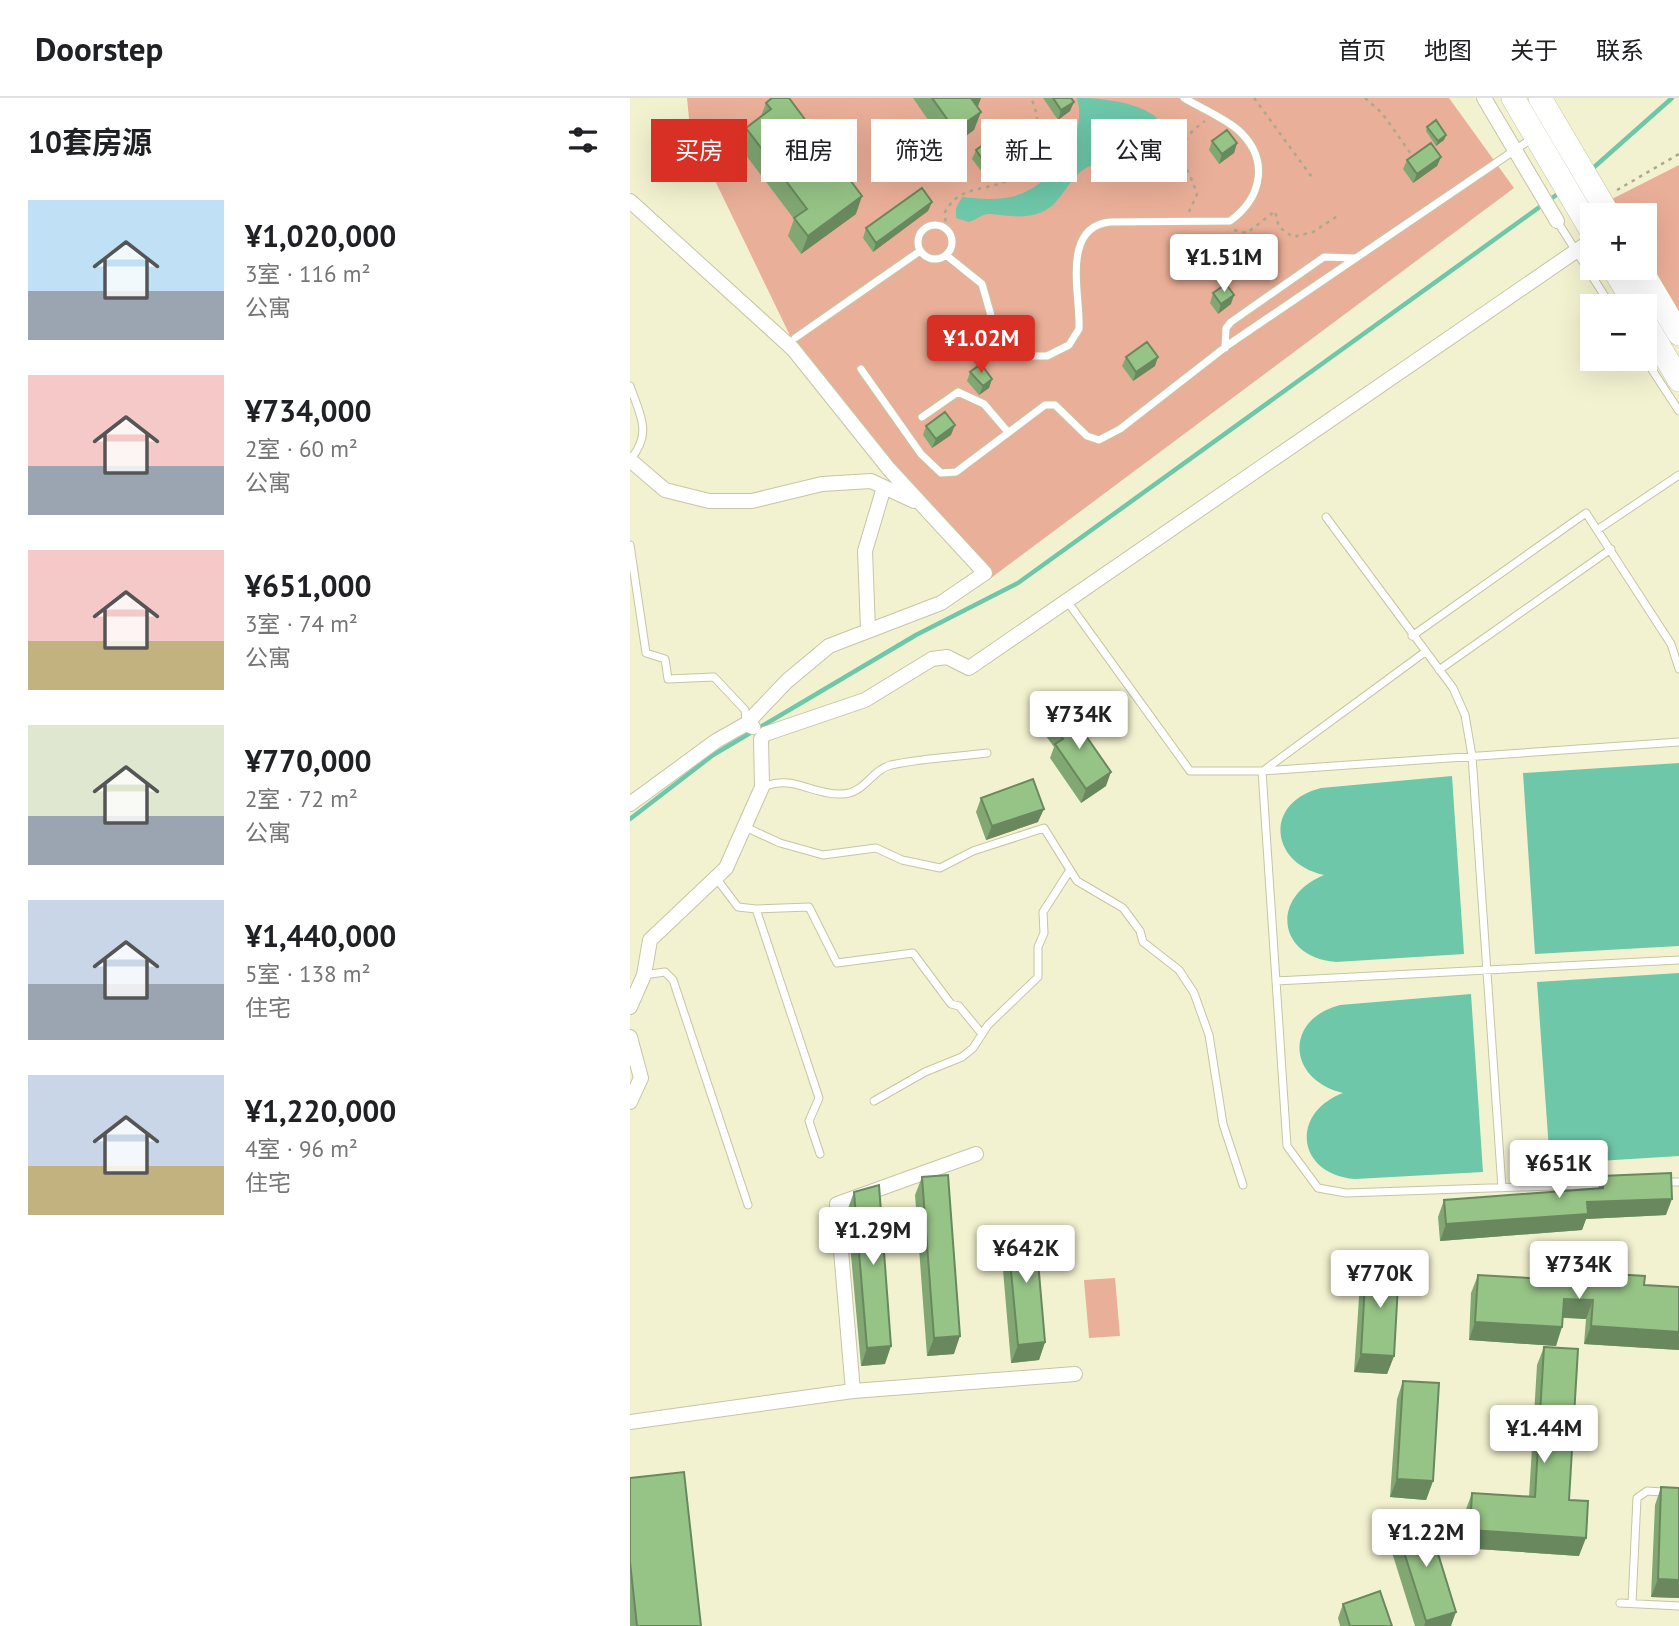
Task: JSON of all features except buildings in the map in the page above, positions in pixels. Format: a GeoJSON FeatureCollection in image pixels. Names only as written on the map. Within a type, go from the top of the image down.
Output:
{"type":"FeatureCollection","features":[{"type":"Feature","properties":{"kind":"main road"},"geometry":{"type":"LineString","coordinates":[[1513,98],[1560,177],[1591,203]]}},
{"type":"Feature","properties":{"kind":"main road"},"geometry":{"type":"LineString","coordinates":[[1540,98],[1578,163],[1587,203]]}},
{"type":"Feature","properties":{"kind":"main road"},"geometry":{"type":"LineString","coordinates":[[1647,280],[1679,334]]}},
{"type":"Feature","properties":{"kind":"main road"},"geometry":{"type":"LineString","coordinates":[[1657,342],[1679,380]]}},
{"type":"Feature","properties":{"kind":"street"},"geometry":{"type":"LineString","coordinates":[[1484,98],[1557,221]]}},
{"type":"Feature","properties":{"kind":"street"},"geometry":{"type":"LineString","coordinates":[[630,201],[793,349],[888,469],[985,573],[941,603],[829,646],[787,681],[753,730],[762,787],[726,868],[650,940],[644,975],[630,1007]]}},
{"type":"Feature","properties":{"kind":"street"},"geometry":{"type":"LineString","coordinates":[[630,804],[716,741],[753,730],[765,734],[865,700],[932,659],[947,657],[969,668],[1580,247]]}},
{"type":"Feature","properties":{"kind":"street"},"geometry":{"type":"LineString","coordinates":[[630,460],[665,490],[709,502],[752,501],[822,484],[871,481],[922,505]]}},
{"type":"Feature","properties":{"kind":"street"},"geometry":{"type":"LineString","coordinates":[[868,630],[865,551],[884,487]]}},
{"type":"Feature","properties":{"kind":"street"},"geometry":{"type":"LineString","coordinates":[[630,1037],[641,1078],[630,1102]]}},
{"type":"Feature","properties":{"kind":"street"},"geometry":{"type":"LineString","coordinates":[[853,1391],[837,1204],[976,1154]]}},
{"type":"Feature","properties":{"kind":"street"},"geometry":{"type":"LineString","coordinates":[[630,1422],[853,1391],[1075,1374]]}},
{"type":"Feature","properties":{"kind":"lane"},"geometry":{"type":"LineString","coordinates":[[946,255],[951,239],[946,230],[931,226],[922,231],[918,241],[920,251],[929,258],[946,255],[982,284],[994,326],[1002,341],[1011,349],[1024,354],[1047,356],[1069,345],[1079,329],[1078,255],[1085,235],[1093,227],[1110,222],[1230,222],[1255,195],[1260,174],[1256,154],[1248,142],[1236,129],[1184,98]]}},
{"type":"Feature","properties":{"kind":"lane"},"geometry":{"type":"LineString","coordinates":[[861,369],[921,454],[941,473],[956,472],[1037,409],[1055,405],[1087,436],[1100,440],[1120,429],[1224,348],[1513,149],[1556,125]]}},
{"type":"Feature","properties":{"kind":"lane"},"geometry":{"type":"LineString","coordinates":[[1557,221],[1603,294]]}},
{"type":"Feature","properties":{"kind":"lane"},"geometry":{"type":"LineString","coordinates":[[795,338],[920,251]]}},
{"type":"Feature","properties":{"kind":"lane"},"geometry":{"type":"LineString","coordinates":[[1224,348],[1226,328],[1231,322],[1324,257],[1355,258]]}},
{"type":"Feature","properties":{"kind":"lane"},"geometry":{"type":"LineString","coordinates":[[1653,371],[1679,411]]}},
{"type":"Feature","properties":{"kind":"lane"},"geometry":{"type":"LineString","coordinates":[[630,386],[644,428],[642,446],[630,460]]}},
{"type":"Feature","properties":{"kind":"lane"},"geometry":{"type":"LineString","coordinates":[[922,417],[958,392],[984,404],[1008,432]]}},
{"type":"Feature","properties":{"kind":"lane"},"geometry":{"type":"LineString","coordinates":[[1597,530],[1679,475]]}},
{"type":"Feature","properties":{"kind":"lane"},"geometry":{"type":"LineString","coordinates":[[1412,636],[1586,513],[1671,644],[1679,669]]}},
{"type":"Feature","properties":{"kind":"lane"},"geometry":{"type":"LineString","coordinates":[[1326,517],[1453,688],[1465,715],[1472,756],[1502,1188]]}},
{"type":"Feature","properties":{"kind":"lane"},"geometry":{"type":"LineString","coordinates":[[630,545],[646,653],[665,659],[668,678],[714,677],[745,710],[753,730]]}},
{"type":"Feature","properties":{"kind":"lane"},"geometry":{"type":"LineString","coordinates":[[1439,670],[1611,549]]}},
{"type":"Feature","properties":{"kind":"lane"},"geometry":{"type":"LineString","coordinates":[[1067,601],[1190,771],[1262,771],[1679,742]]}},
{"type":"Feature","properties":{"kind":"lane"},"geometry":{"type":"LineString","coordinates":[[1262,771],[1425,652]]}},
{"type":"Feature","properties":{"kind":"lane"},"geometry":{"type":"LineString","coordinates":[[762,787],[779,781],[841,794],[855,792],[888,765],[987,753]]}},
{"type":"Feature","properties":{"kind":"lane"},"geometry":{"type":"LineString","coordinates":[[1262,771],[1287,1146],[1318,1188],[1346,1193],[1625,1183]]}},
{"type":"Feature","properties":{"kind":"lane"},"geometry":{"type":"LineString","coordinates":[[745,827],[780,843],[823,855],[876,848],[902,860],[940,869],[973,851],[1044,828],[1083,886],[1123,908],[1140,931],[1143,942],[1179,970],[1194,993],[1209,1035],[1223,1124],[1243,1185]]}},
{"type":"Feature","properties":{"kind":"lane"},"geometry":{"type":"LineString","coordinates":[[874,1101],[925,1072],[962,1057],[1038,977],[1038,947],[1044,933],[1043,912],[1070,870]]}},
{"type":"Feature","properties":{"kind":"lane"},"geometry":{"type":"LineString","coordinates":[[716,878],[738,907],[809,907],[837,963],[913,953],[951,1004],[959,1006],[982,1034]]}},
{"type":"Feature","properties":{"kind":"lane"},"geometry":{"type":"LineString","coordinates":[[756,909],[819,1098],[809,1121],[820,1154]]}},
{"type":"Feature","properties":{"kind":"lane"},"geometry":{"type":"LineString","coordinates":[[1276,981],[1679,960]]}},
{"type":"Feature","properties":{"kind":"lane"},"geometry":{"type":"LineString","coordinates":[[644,975],[665,972],[673,980],[748,1205]]}},
{"type":"Feature","properties":{"kind":"lane"},"geometry":{"type":"LineString","coordinates":[[1652,1182],[1679,1182]]}},
{"type":"Feature","properties":{"kind":"lane"},"geometry":{"type":"LineString","coordinates":[[1632,1603],[1637,1498],[1647,1492],[1679,1493]]}},
{"type":"Feature","properties":{"kind":"lane"},"geometry":{"type":"LineString","coordinates":[[1620,1603],[1679,1606]]}},
{"type":"Feature","properties":{"kind":"path"},"geometry":{"type":"LineString","coordinates":[[946,230],[945,212],[957,195],[1004,184],[1027,165],[1038,135],[1031,98]]}},
{"type":"Feature","properties":{"kind":"path"},"geometry":{"type":"LineString","coordinates":[[1254,98],[1314,180]]}},
{"type":"Feature","properties":{"kind":"path"},"geometry":{"type":"LineString","coordinates":[[1365,98],[1382,113],[1411,155]]}},
{"type":"Feature","properties":{"kind":"path"},"geometry":{"type":"LineString","coordinates":[[1181,223],[1193,206],[1197,194],[1182,158],[1184,139],[1214,115]]}},
{"type":"Feature","properties":{"kind":"path"},"geometry":{"type":"LineString","coordinates":[[1587,200],[1614,191],[1679,153]]}},
{"type":"Feature","properties":{"kind":"path"},"geometry":{"type":"LineString","coordinates":[[1230,222],[1234,232],[1247,233],[1275,211],[1279,227],[1293,237],[1313,232],[1339,215]]}},
{"type":"Feature","properties":{"kind":"shaded area"},"geometry":{"type":"Polygon","coordinates":[[[687,98],[1449,98],[1514,188],[991,578],[890,466],[796,348],[716,182],[747,182],[747,119],[689,119],[687,98]]]}},
{"type":"Feature","properties":{"kind":"shaded area"},"geometry":{"type":"Polygon","coordinates":[[[1077,98],[1127,104],[1143,109],[1158,119],[1091,119],[1091,166],[1077,175],[1077,98]]]}},
{"type":"Feature","properties":{"kind":"shaded area"},"geometry":{"type":"Polygon","coordinates":[[[1679,165],[1679,313],[1657,275],[1657,203],[1614,203],[1612,199],[1679,165]]]}},
{"type":"Feature","properties":{"kind":"shaded area"},"geometry":{"type":"Polygon","coordinates":[[[1071,182],[1056,202],[1042,212],[1021,216],[986,214],[969,222],[956,218],[956,208],[962,197],[1011,197],[1026,192],[1039,183],[1071,182]]]}},
{"type":"Feature","properties":{"kind":"shaded area"},"geometry":{"type":"Polygon","coordinates":[[[1679,763],[1679,946],[1535,954],[1523,773],[1679,763]]]}},
{"type":"Feature","properties":{"kind":"shaded area"},"geometry":{"type":"Polygon","coordinates":[[[1452,776],[1464,954],[1336,962],[1316,958],[1302,949],[1292,938],[1288,925],[1289,911],[1295,897],[1307,885],[1324,875],[1306,868],[1292,858],[1284,846],[1280,832],[1282,819],[1290,806],[1303,795],[1321,788],[1452,776]]]}},
{"type":"Feature","properties":{"kind":"shaded area"},"geometry":{"type":"Polygon","coordinates":[[[1679,973],[1679,1156],[1550,1164],[1537,982],[1679,973]]]}},
{"type":"Feature","properties":{"kind":"shaded area"},"geometry":{"type":"Polygon","coordinates":[[[1471,994],[1483,1172],[1355,1179],[1335,1175],[1321,1166],[1311,1155],[1307,1142],[1308,1128],[1314,1114],[1326,1102],[1343,1093],[1325,1086],[1311,1076],[1303,1063],[1301,1036],[1309,1023],[1322,1013],[1340,1005],[1471,994]]]}},
{"type":"Feature","properties":{"kind":"shaded area"},"geometry":{"type":"Polygon","coordinates":[[[1115,1278],[1120,1336],[1089,1338],[1084,1280],[1115,1278]]]}},
{"type":"Feature","properties":{"kind":"waterway"},"geometry":{"type":"LineString","coordinates":[[1592,169],[1672,98]]}},
{"type":"Feature","properties":{"kind":"waterway"},"geometry":{"type":"LineString","coordinates":[[630,819],[713,755],[916,635],[1018,583],[1559,193]]}}]}
